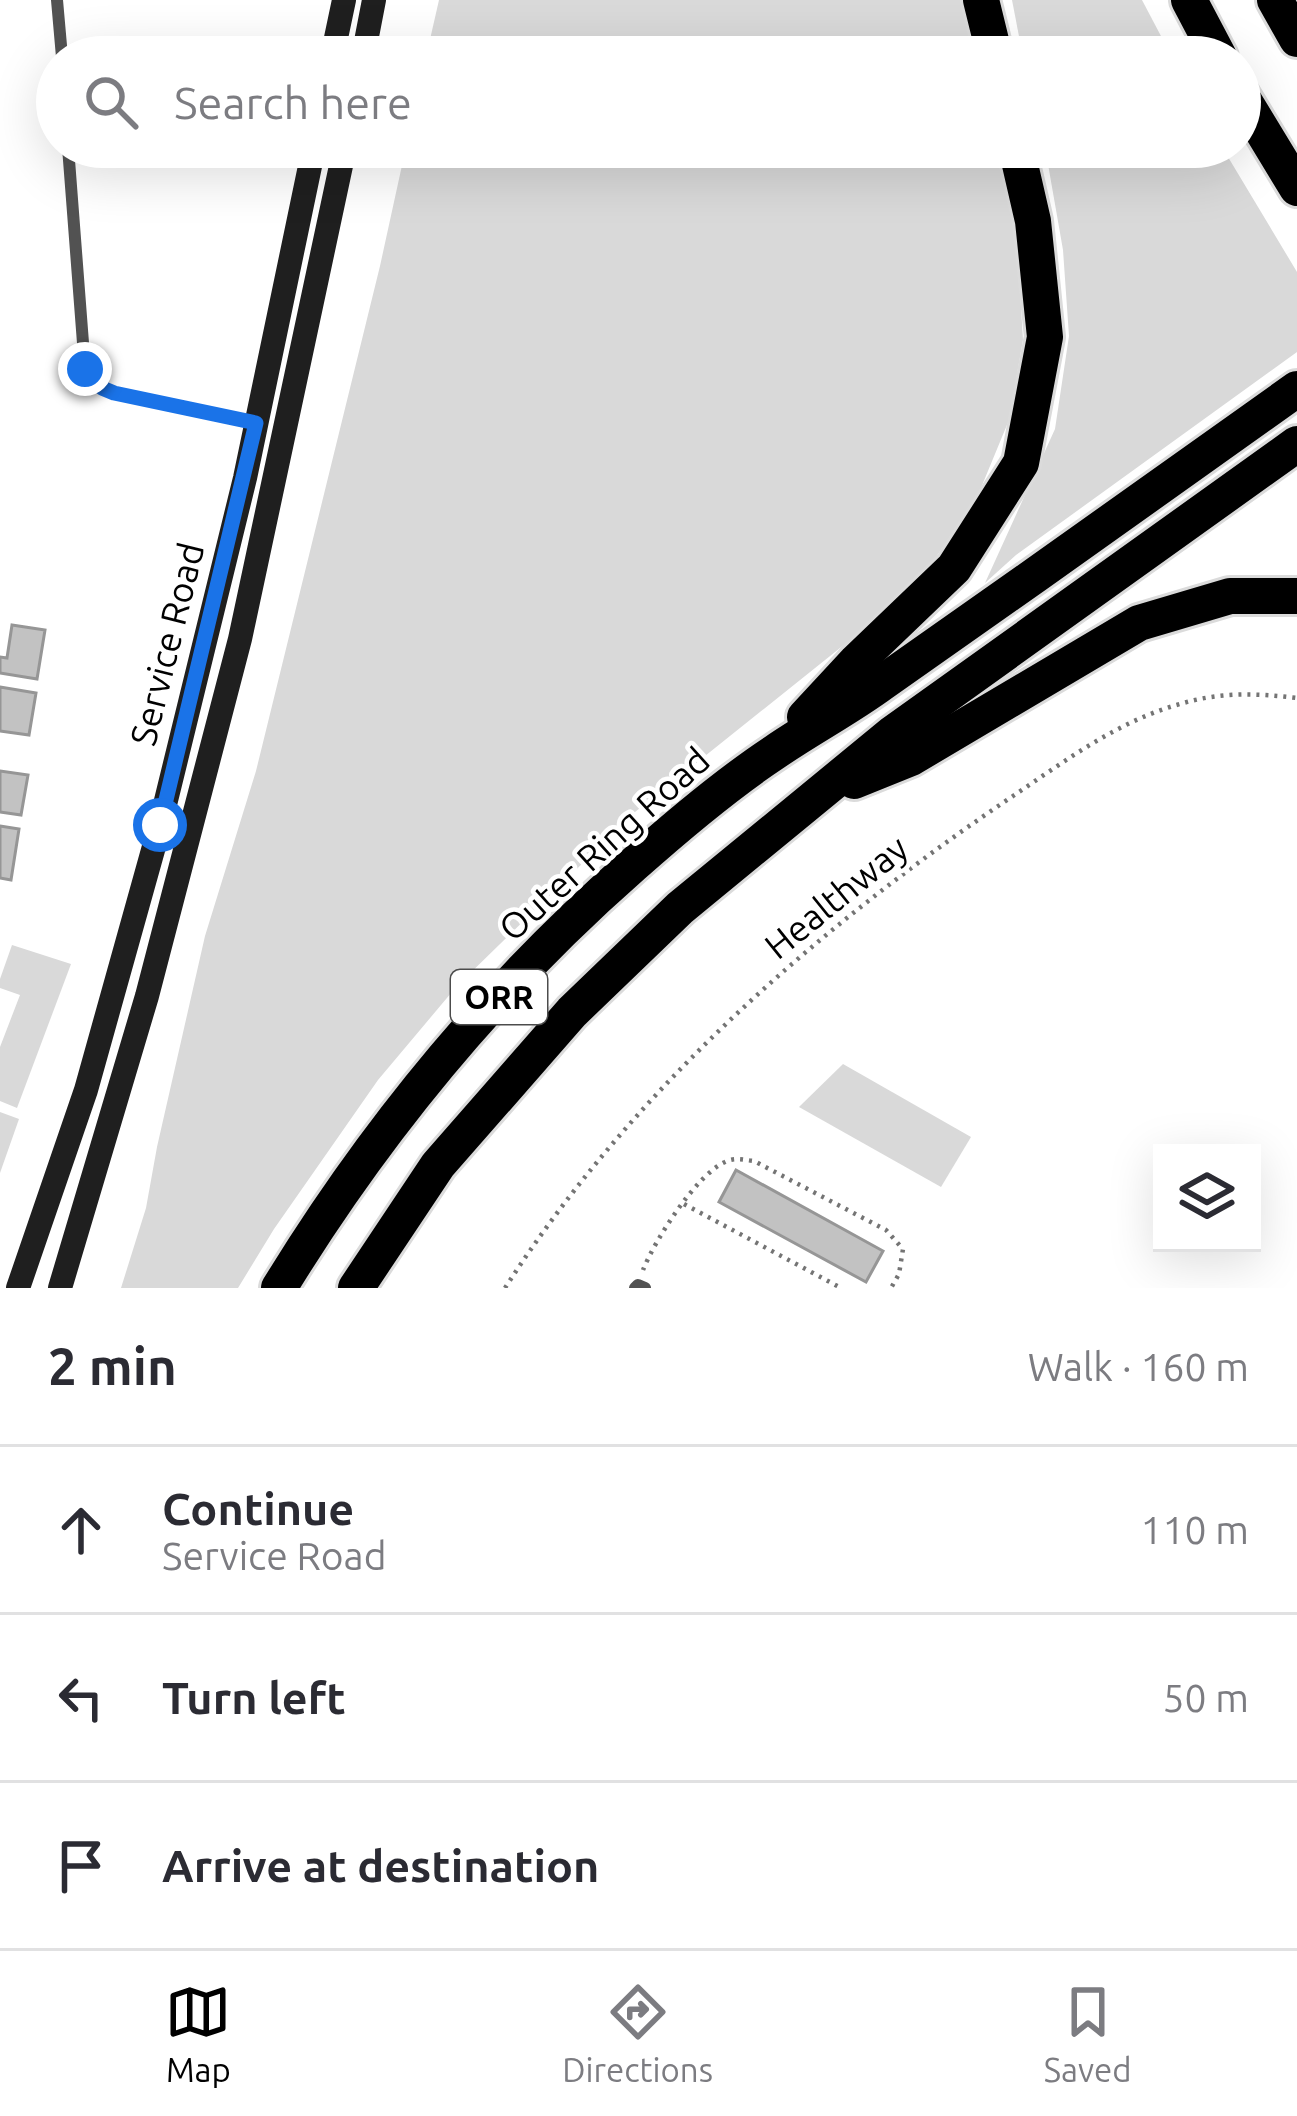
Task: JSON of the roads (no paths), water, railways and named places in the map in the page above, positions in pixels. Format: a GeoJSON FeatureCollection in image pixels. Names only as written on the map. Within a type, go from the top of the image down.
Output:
{"type":"FeatureCollection","features":[{"type":"Feature","properties":{"kind":"highway"},"geometry":{"type":"LineString","coordinates":[[981,0],[990,36]]}},
{"type":"Feature","properties":{"kind":"highway"},"geometry":{"type":"LineString","coordinates":[[1189,0],[1208,36]]}},
{"type":"Feature","properties":{"kind":"highway"},"geometry":{"type":"LineString","coordinates":[[1275,0],[1297,39]]}},
{"type":"Feature","properties":{"kind":"highway"},"geometry":{"type":"LineString","coordinates":[[1261,129],[1297,188]]}},
{"type":"Feature","properties":{"kind":"highway"},"geometry":{"type":"LineString","coordinates":[[772,754],[856,662],[954,568],[1021,463],[1045,337],[1033,221],[1021,168]]}},
{"type":"Feature","properties":{"kind":"highway"},"geometry":{"type":"LineString","coordinates":[[772,754],[877,687],[1297,389]]}},
{"type":"Feature","properties":{"kind":"highway"},"geometry":{"type":"LineString","coordinates":[[822,794],[892,734],[1297,444]]}},
{"type":"Feature","properties":{"kind":"highway"},"geometry":{"type":"LineString","coordinates":[[822,794],[911,758],[1139,623],[1230,596],[1297,596]]}},
{"type":"Feature","properties":{"kind":"highway","name":"Outer Ring Road"},"geometry":{"type":"LineString","coordinates":[[279,1288],[382,1137],[512,983],[635,863],[772,754]]}},
{"type":"Feature","properties":{"kind":"highway","name":"ORR"},"geometry":{"type":"LineString","coordinates":[[356,1288],[438,1165],[572,1012],[680,908],[822,794]]}},
{"type":"Feature","properties":{"kind":"main road"},"geometry":{"type":"LineString","coordinates":[[336,36],[344,0]]}},
{"type":"Feature","properties":{"kind":"main road"},"geometry":{"type":"LineString","coordinates":[[366,36],[374,0]]}},
{"type":"Feature","properties":{"kind":"main road","name":"Service Road"},"geometry":{"type":"LineString","coordinates":[[18,1288],[86,1090],[160,825],[256,423],[310,168]]}},
{"type":"Feature","properties":{"kind":"main road","name":"Service Road"},"geometry":{"type":"LineString","coordinates":[[60,1288],[147,996],[240,639],[341,168]]}},
{"type":"Feature","properties":{"kind":"lane"},"geometry":{"type":"LineString","coordinates":[[57,0],[60,36]]}},
{"type":"Feature","properties":{"kind":"lane"},"geometry":{"type":"LineString","coordinates":[[70,168],[85,369],[102,388],[114,393],[256,423]]}}]}
